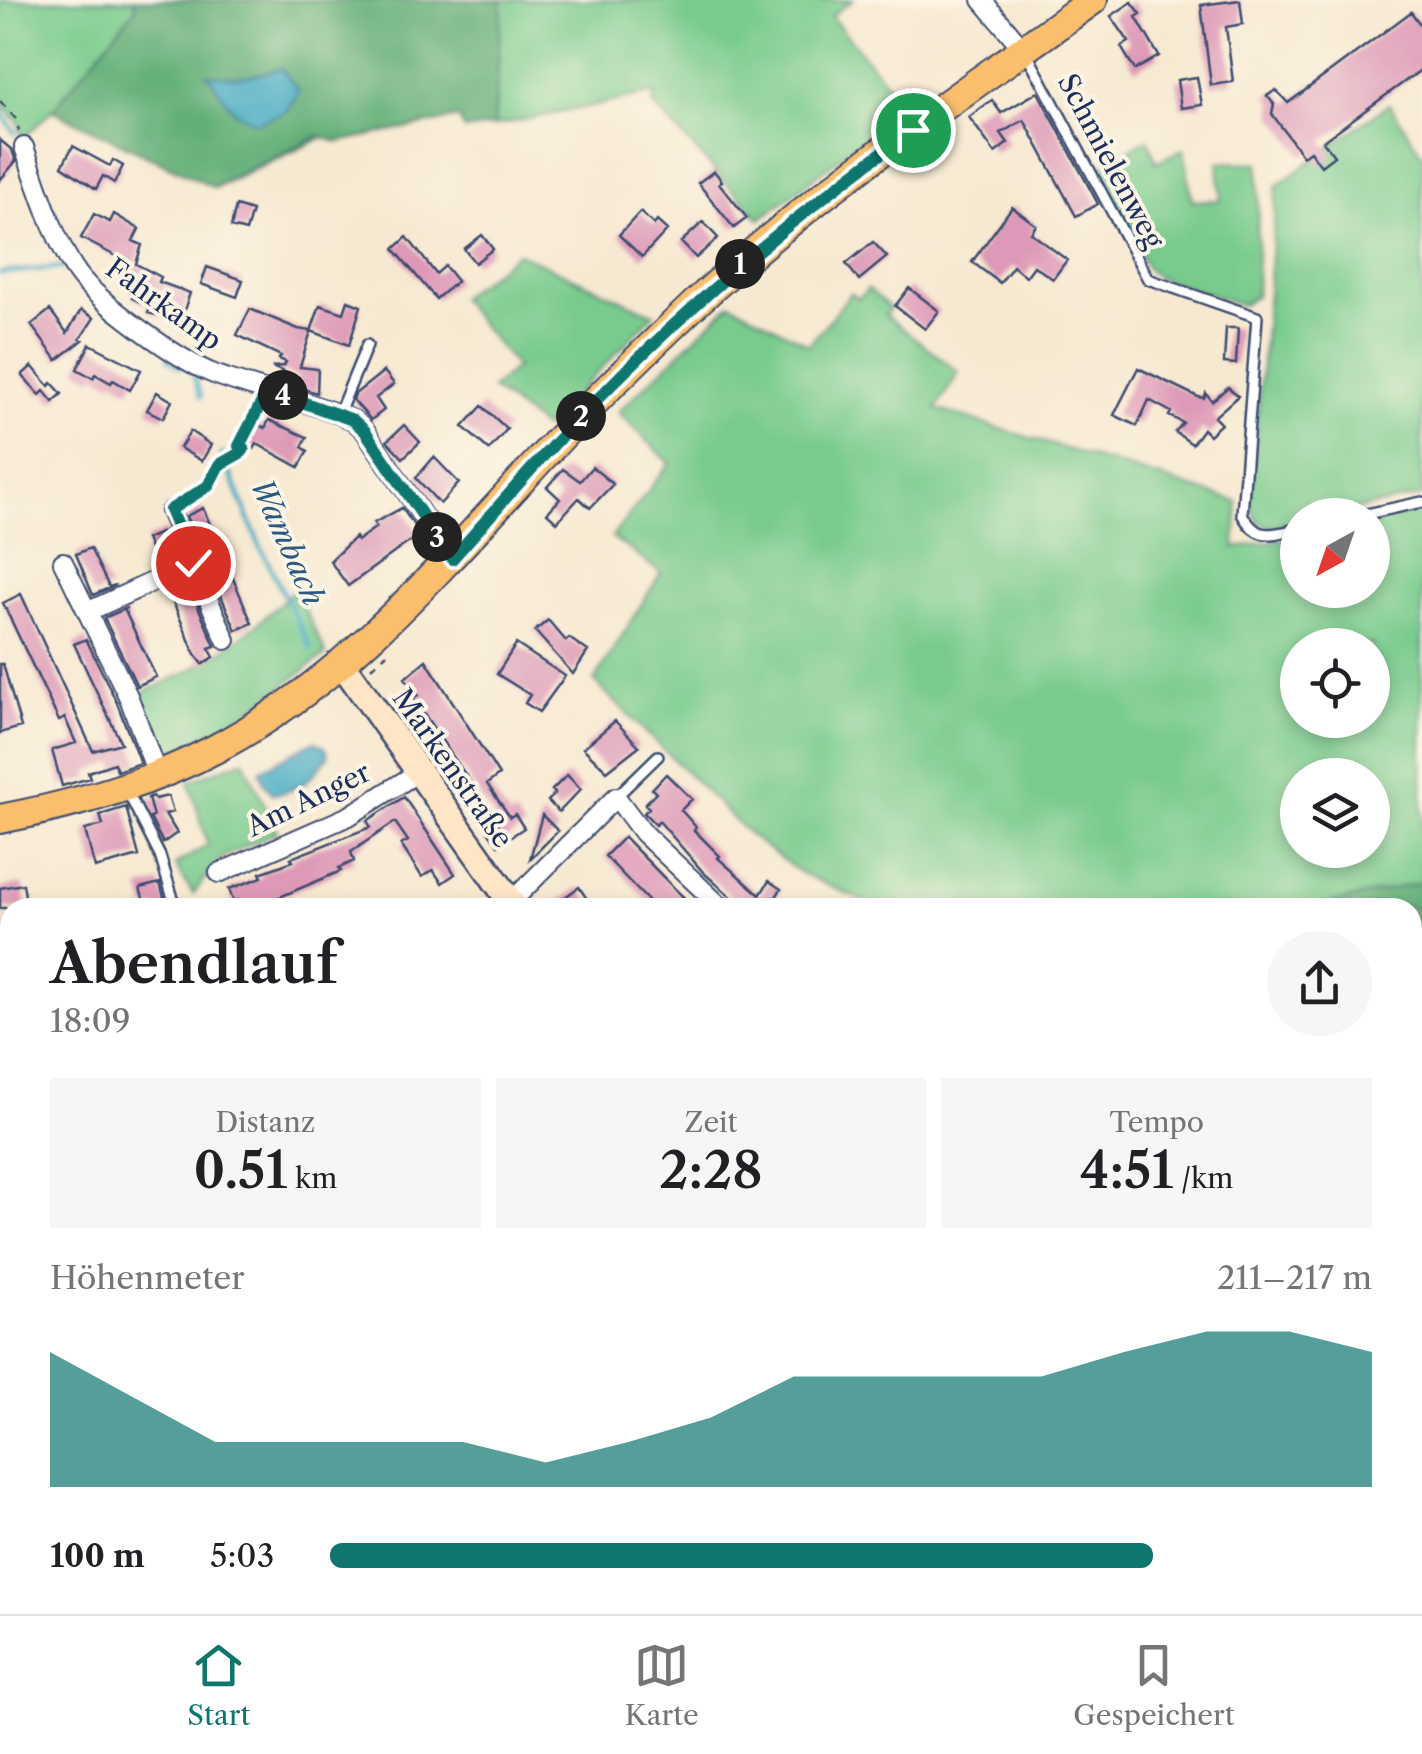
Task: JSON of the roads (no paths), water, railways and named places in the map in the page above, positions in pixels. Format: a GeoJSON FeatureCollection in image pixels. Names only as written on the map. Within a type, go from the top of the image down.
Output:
{"type":"FeatureCollection","features":[{"type":"Feature","properties":{"kind":"main road"},"geometry":{"type":"LineString","coordinates":[[0,819],[49,810],[158,774],[213,750],[347,671],[578,418],[748,257],[840,182],[1093,0]]}},
{"type":"Feature","properties":{"kind":"street"},"geometry":{"type":"LineString","coordinates":[[982,0],[1024,50]]}},
{"type":"Feature","properties":{"kind":"street","name":"Fahrkamp"},"geometry":{"type":"LineString","coordinates":[[24,147],[40,192],[82,280],[131,322],[186,361],[216,375],[353,420],[365,431],[452,559]]}},
{"type":"Feature","properties":{"kind":"street"},"geometry":{"type":"LineString","coordinates":[[170,510],[226,640]]}},
{"type":"Feature","properties":{"kind":"street"},"geometry":{"type":"LineString","coordinates":[[63,562],[129,698],[158,774]]}},
{"type":"Feature","properties":{"kind":"street"},"geometry":{"type":"LineString","coordinates":[[87,612],[193,563]]}},
{"type":"Feature","properties":{"kind":"street","name":"Markenstraße"},"geometry":{"type":"LineString","coordinates":[[347,671],[509,898]]}},
{"type":"Feature","properties":{"kind":"street","name":"Am Anger"},"geometry":{"type":"LineString","coordinates":[[218,873],[349,816],[420,771]]}},
{"type":"Feature","properties":{"kind":"street"},"geometry":{"type":"LineString","coordinates":[[519,898],[616,797],[643,832],[712,898]]}},
{"type":"Feature","properties":{"kind":"lane","name":"Schmielenweg"},"geometry":{"type":"LineString","coordinates":[[1024,50],[1148,278],[1257,317],[1242,514],[1251,529],[1264,536],[1280,532]]}},
{"type":"Feature","properties":{"kind":"lane"},"geometry":{"type":"LineString","coordinates":[[339,414],[367,345]]}},
{"type":"Feature","properties":{"kind":"lane"},"geometry":{"type":"LineString","coordinates":[[1390,509],[1422,502]]}},
{"type":"Feature","properties":{"kind":"lane"},"geometry":{"type":"LineString","coordinates":[[616,797],[658,756]]}},
{"type":"Feature","properties":{"kind":"lane"},"geometry":{"type":"LineString","coordinates":[[124,786],[160,856],[173,898]]}},
{"type":"Feature","properties":{"kind":"water"},"geometry":{"type":"Polygon","coordinates":[[[281,68],[299,91],[286,112],[256,123],[235,112],[207,74],[244,76],[281,68]]]}},
{"type":"Feature","properties":{"kind":"water"},"geometry":{"type":"Polygon","coordinates":[[[315,741],[326,748],[328,756],[323,763],[298,787],[273,794],[260,770],[315,741]]]}},
{"type":"Feature","properties":{"kind":"waterway","name":"Wambach"},"geometry":{"type":"LineString","coordinates":[[0,110],[15,133]]}},
{"type":"Feature","properties":{"kind":"waterway"},"geometry":{"type":"LineString","coordinates":[[0,273],[65,267]]}},
{"type":"Feature","properties":{"kind":"waterway","name":"Wambach"},"geometry":{"type":"LineString","coordinates":[[168,359],[180,367]]}},
{"type":"Feature","properties":{"kind":"waterway","name":"Wambach"},"geometry":{"type":"LineString","coordinates":[[194,377],[201,397]]}},
{"type":"Feature","properties":{"kind":"waterway","name":"Wambach"},"geometry":{"type":"LineString","coordinates":[[222,454],[260,546],[311,649]]}}]}
